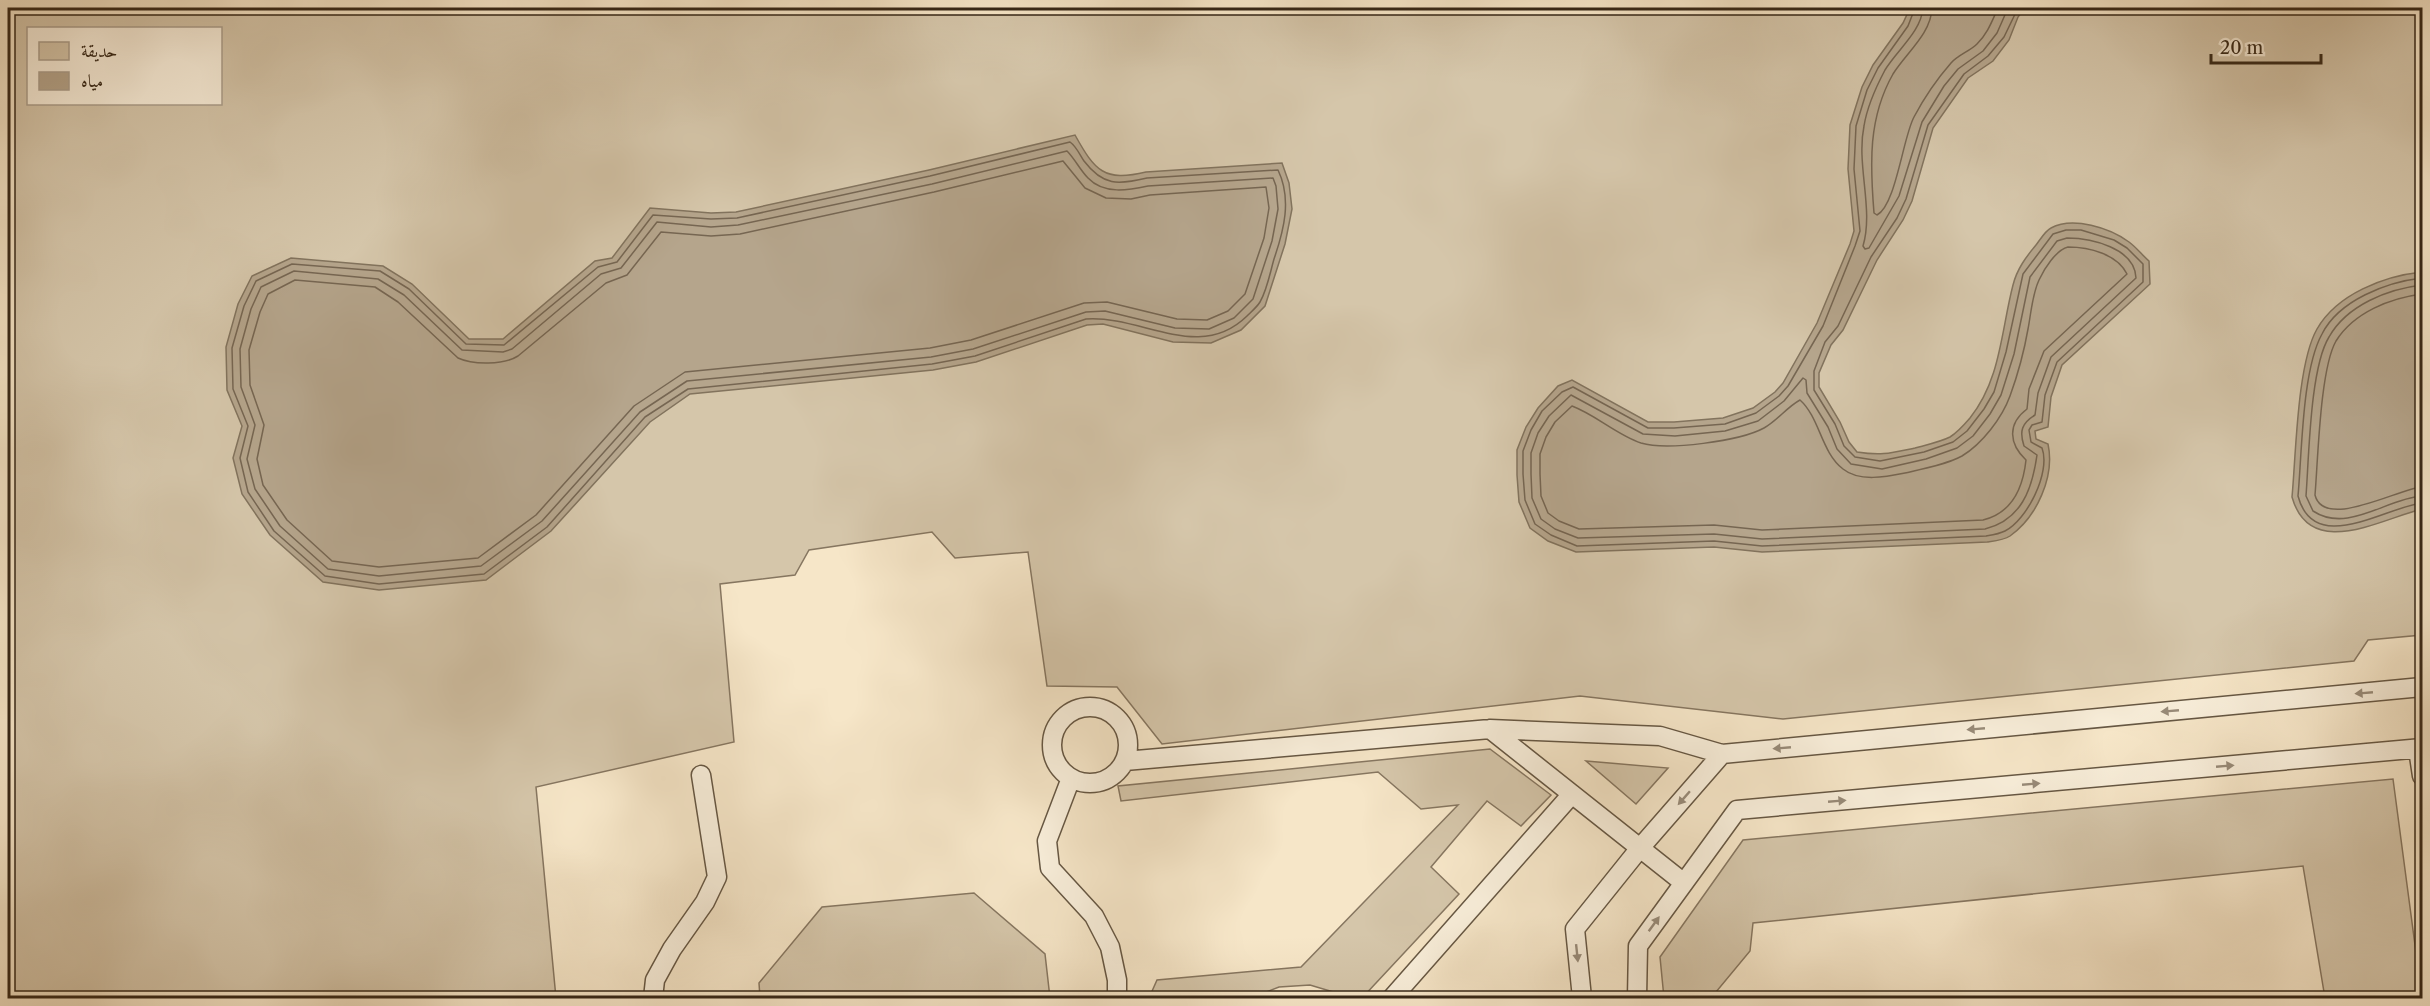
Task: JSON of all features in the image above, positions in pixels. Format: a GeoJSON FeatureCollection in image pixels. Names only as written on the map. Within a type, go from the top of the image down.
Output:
{"type":"FeatureCollection","features":[{"type":"Feature","properties":{"kind":"lane"},"geometry":{"type":"LineString","coordinates":[[1125,761],[1490,729],[1660,736],[1722,753],[2422,687]]}},
{"type":"Feature","properties":{"kind":"lane"},"geometry":{"type":"LineString","coordinates":[[1090,706],[1103,708],[1114,714],[1123,724],[1128,736],[1125,761],[1118,771],[1096,783],[1083,783],[1071,778],[1061,771],[1054,760],[1053,735],[1058,723],[1078,708],[1090,706]]}},
{"type":"Feature","properties":{"kind":"lane"},"geometry":{"type":"LineString","coordinates":[[1490,729],[1684,883]]}},
{"type":"Feature","properties":{"kind":"lane"},"geometry":{"type":"LineString","coordinates":[[1637,999],[1638,946],[1737,810],[2420,748],[2422,776]]}},
{"type":"Feature","properties":{"kind":"lane"},"geometry":{"type":"LineString","coordinates":[[1582,999],[1575,929],[1640,848],[1722,753]]}},
{"type":"Feature","properties":{"kind":"lane"},"geometry":{"type":"LineString","coordinates":[[653,999],[655,980],[672,949],[705,902],[717,877],[701,776]]}},
{"type":"Feature","properties":{"kind":"lane"},"geometry":{"type":"LineString","coordinates":[[1071,778],[1047,841],[1050,868],[1094,916],[1110,947],[1117,980],[1117,999]]}},
{"type":"Feature","properties":{"kind":"lane"},"geometry":{"type":"LineString","coordinates":[[1392,999],[1572,794]]}},
{"type":"Feature","properties":{"kind":"green space"},"geometry":{"type":"Polygon","coordinates":[[[8,8],[2422,8],[2422,635],[2368,640],[2354,661],[1783,719],[1580,696],[1162,744],[1117,687],[1047,686],[1028,552],[955,558],[932,532],[809,550],[795,575],[720,584],[734,742],[536,787],[556,998],[8,998],[8,8]]]}},
{"type":"Feature","properties":{"kind":"green space"},"geometry":{"type":"Polygon","coordinates":[[[1490,749],[1551,795],[1521,826],[1487,801],[1431,867],[1459,894],[1362,998],[1347,998],[1310,985],[1279,987],[1251,998],[1149,998],[1157,980],[1301,967],[1458,805],[1421,809],[1378,772],[1121,801],[1118,786],[1490,749]]]}},
{"type":"Feature","properties":{"kind":"green space"},"geometry":{"type":"Polygon","coordinates":[[[1586,761],[1668,768],[1636,804],[1586,761]]]}},
{"type":"Feature","properties":{"kind":"green space"},"geometry":{"type":"Polygon","coordinates":[[[2393,779],[2422,998],[2325,998],[2303,866],[1753,923],[1750,951],[1711,998],[1664,998],[1660,957],[1743,840],[2393,779]]]}},
{"type":"Feature","properties":{"kind":"green space"},"geometry":{"type":"Polygon","coordinates":[[[974,893],[1045,954],[1050,998],[760,998],[759,983],[822,907],[974,893]]]}},
{"type":"Feature","properties":{"kind":"water"},"geometry":{"type":"Polygon","coordinates":[[[1910,8],[2025,8],[2018,17],[2009,40],[1993,61],[1968,78],[1933,128],[1912,201],[1903,220],[1877,260],[1843,330],[1831,345],[1819,373],[1819,387],[1849,442],[1857,452],[1886,453],[1915,448],[1950,437],[1968,421],[1988,387],[1999,354],[2017,274],[2025,259],[2043,236],[2049,229],[2070,223],[2091,225],[2112,232],[2129,242],[2149,261],[2150,284],[2062,365],[2051,397],[2048,427],[2035,431],[2036,439],[2048,444],[2049,456],[2046,482],[2036,507],[2020,528],[2010,536],[1987,542],[1762,552],[1714,547],[1576,552],[1548,541],[1530,528],[1519,502],[1517,450],[1526,427],[1538,408],[1558,386],[1572,380],[1648,422],[1674,422],[1723,418],[1753,408],[1783,383],[1817,323],[1854,231],[1848,169],[1850,125],[1862,87],[1873,65],[1903,23],[1910,8]]]}},
{"type":"Feature","properties":{"kind":"water"},"geometry":{"type":"Polygon","coordinates":[[[1075,135],[1095,165],[1102,171],[1120,176],[1146,172],[1282,163],[1289,183],[1292,209],[1285,244],[1265,306],[1241,330],[1211,343],[1173,342],[1103,324],[1087,325],[976,362],[933,370],[690,394],[650,422],[551,531],[486,580],[379,590],[323,582],[270,535],[242,494],[233,458],[242,426],[227,390],[226,347],[238,304],[252,276],[291,258],[383,266],[412,284],[469,339],[503,339],[595,261],[612,258],[650,208],[711,213],[736,212],[1075,135]]]}},
{"type":"Feature","properties":{"kind":"water"},"geometry":{"type":"Polygon","coordinates":[[[2422,272],[2422,509],[2348,531],[2330,532],[2314,527],[2301,516],[2292,497],[2301,386],[2310,345],[2317,329],[2326,317],[2349,297],[2377,283],[2422,272]]]}}]}
